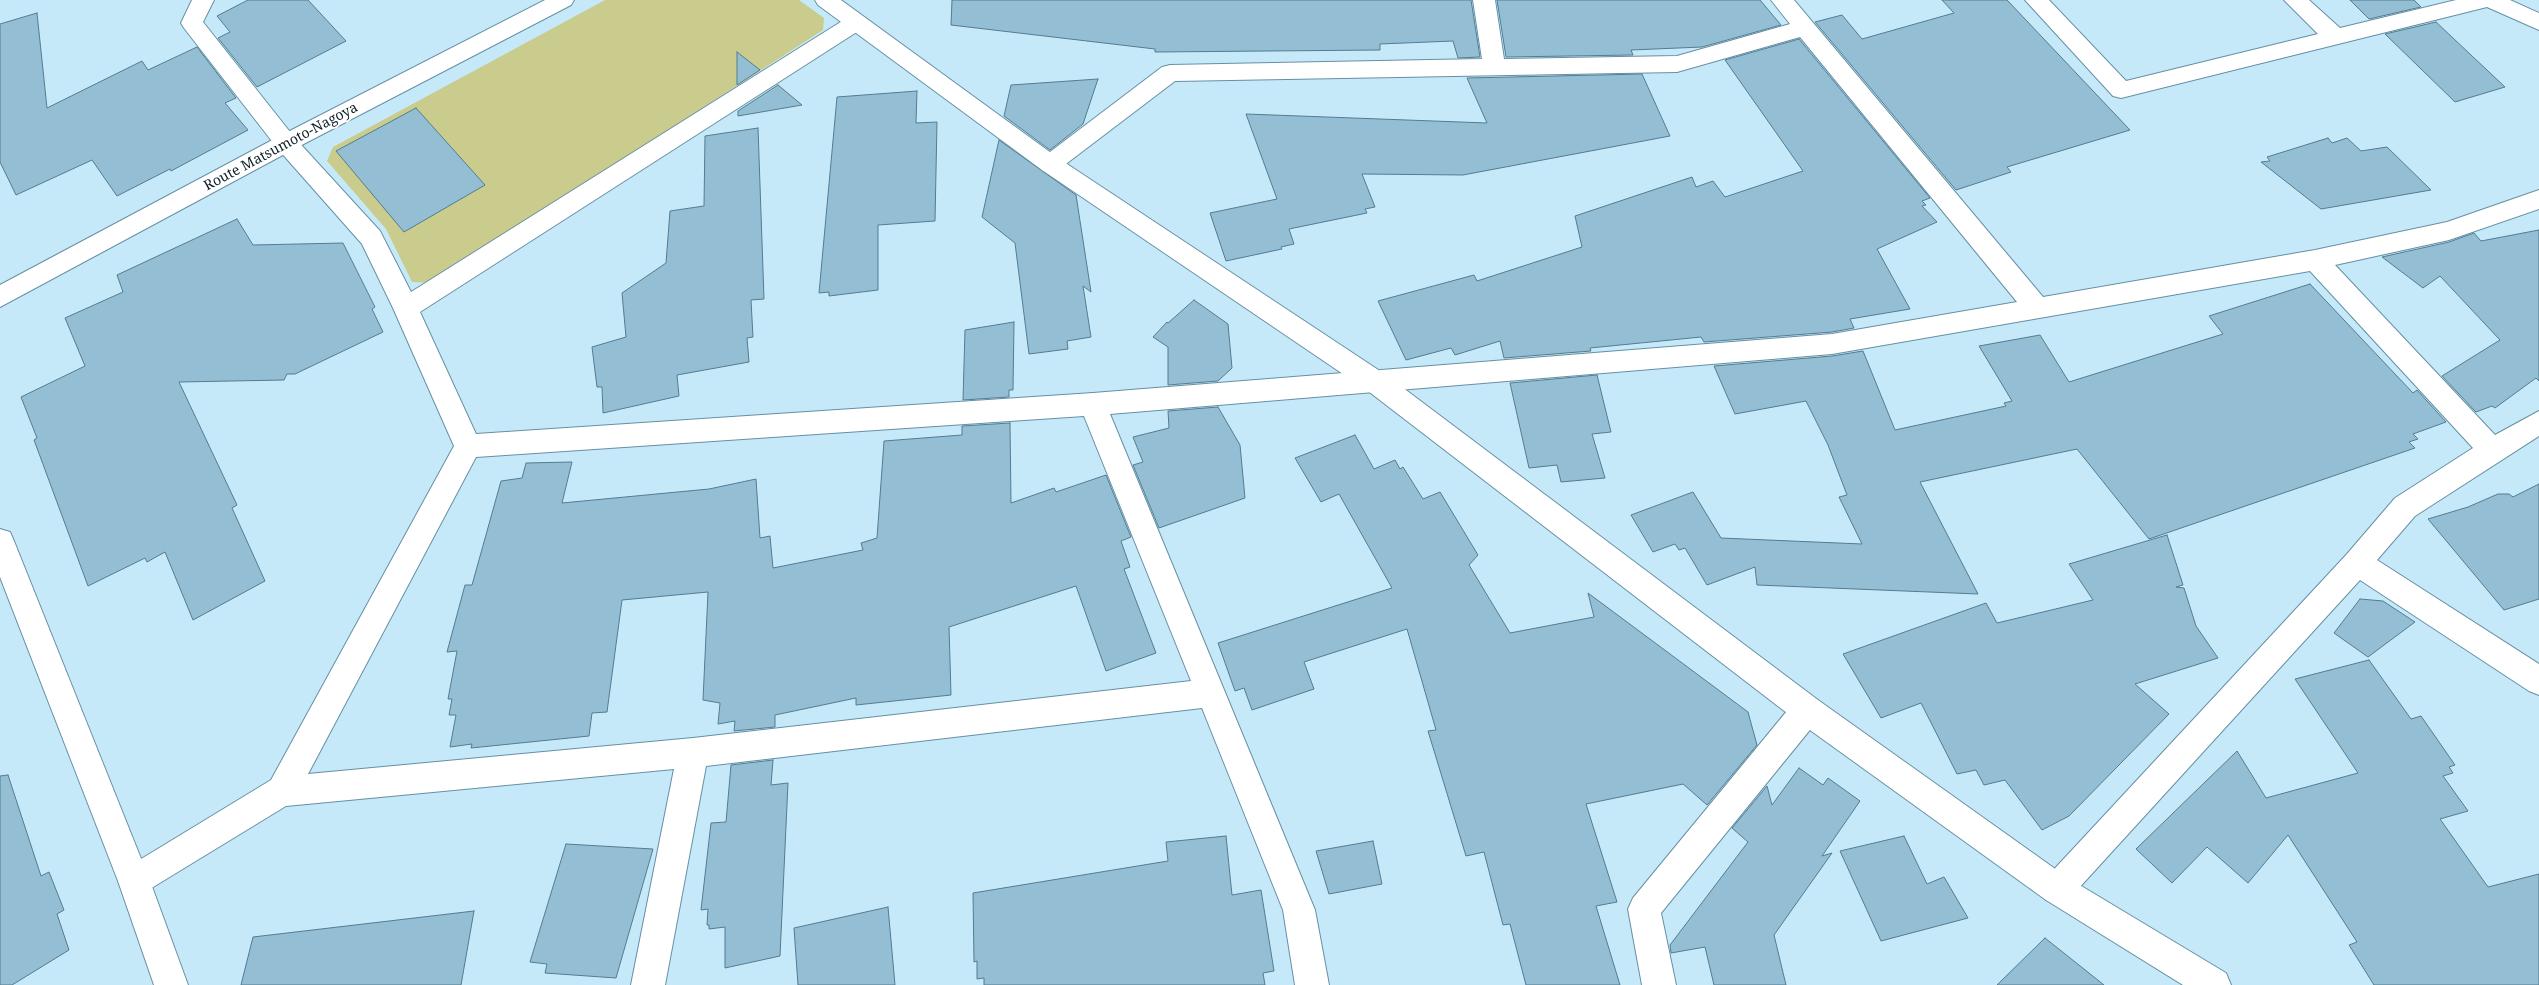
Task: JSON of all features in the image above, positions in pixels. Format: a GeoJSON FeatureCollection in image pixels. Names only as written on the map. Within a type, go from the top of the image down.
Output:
{"type":"FeatureCollection","features":[{"type":"Feature","properties":{"kind":"street"},"geometry":{"type":"LineString","coordinates":[[203,0],[192,23],[286,144],[370,238],[406,308],[468,446]]}},
{"type":"Feature","properties":{"kind":"street","name":"Route Matsumoto-Nagoya"},"geometry":{"type":"LineString","coordinates":[[0,296],[562,0]]}},
{"type":"Feature","properties":{"kind":"street"},"geometry":{"type":"LineString","coordinates":[[826,0],[1050,164],[1376,383],[1807,710],[2056,889],[2214,985]]}},
{"type":"Feature","properties":{"kind":"street"},"geometry":{"type":"LineString","coordinates":[[1484,0],[1494,67]]}},
{"type":"Feature","properties":{"kind":"street"},"geometry":{"type":"LineString","coordinates":[[1782,0],[2036,307]]}},
{"type":"Feature","properties":{"kind":"street"},"geometry":{"type":"LineString","coordinates":[[2036,0],[2120,90],[2335,36],[2489,0],[2539,22]]}},
{"type":"Feature","properties":{"kind":"street"},"geometry":{"type":"LineString","coordinates":[[2295,0],[2335,36]]}},
{"type":"Feature","properties":{"kind":"street"},"geometry":{"type":"LineString","coordinates":[[406,308],[855,23]]}},
{"type":"Feature","properties":{"kind":"street"},"geometry":{"type":"LineString","coordinates":[[1050,164],[1170,73],[1677,64],[1804,28]]}},
{"type":"Feature","properties":{"kind":"street"},"geometry":{"type":"LineString","coordinates":[[468,446],[1376,383],[1832,344],[2036,307],[2316,260],[2449,231],[2539,199]]}},
{"type":"Feature","properties":{"kind":"street"},"geometry":{"type":"LineString","coordinates":[[2316,260],[2492,450]]}},
{"type":"Feature","properties":{"kind":"street"},"geometry":{"type":"LineString","coordinates":[[1093,404],[1298,910],[1312,985]]}},
{"type":"Feature","properties":{"kind":"street"},"geometry":{"type":"LineString","coordinates":[[2056,889],[2357,563],[2405,507],[2492,450],[2539,422]]}},
{"type":"Feature","properties":{"kind":"street"},"geometry":{"type":"LineString","coordinates":[[282,791],[468,446]]}},
{"type":"Feature","properties":{"kind":"street"},"geometry":{"type":"LineString","coordinates":[[0,541],[134,881],[171,985]]}},
{"type":"Feature","properties":{"kind":"street"},"geometry":{"type":"LineString","coordinates":[[2357,563],[2539,681]]}},
{"type":"Feature","properties":{"kind":"street"},"geometry":{"type":"LineString","coordinates":[[134,881],[282,791],[692,753],[1210,693]]}},
{"type":"Feature","properties":{"kind":"street"},"geometry":{"type":"LineString","coordinates":[[1659,985],[1644,909],[1807,710]]}},
{"type":"Feature","properties":{"kind":"street"},"geometry":{"type":"LineString","coordinates":[[648,985],[692,753]]}},
{"type":"Feature","properties":{"kind":"green space"},"geometry":{"type":"Polygon","coordinates":[[[605,0],[799,0],[824,18],[823,30],[432,283],[412,282],[386,229],[327,161],[333,147],[605,0]]]}},
{"type":"Feature","properties":{"kind":"building"},"geometry":{"type":"Polygon","coordinates":[[[248,0],[308,0],[346,41],[257,87],[218,38],[230,32],[217,16],[248,0]]]}},
{"type":"Feature","properties":{"kind":"building"},"geometry":{"type":"Polygon","coordinates":[[[952,0],[1471,0],[1480,57],[1458,58],[1453,41],[1380,44],[1380,50],[1155,52],[1155,49],[951,25],[952,0]]]}},
{"type":"Feature","properties":{"kind":"building"},"geometry":{"type":"Polygon","coordinates":[[[1497,0],[1760,0],[1781,25],[1702,47],[1631,50],[1633,55],[1506,57],[1497,0]]]}},
{"type":"Feature","properties":{"kind":"building"},"geometry":{"type":"Polygon","coordinates":[[[1942,0],[2007,0],[2130,130],[2007,167],[2011,172],[1956,190],[1815,22],[1842,15],[1862,39],[1954,13],[1942,0]]]}},
{"type":"Feature","properties":{"kind":"building"},"geometry":{"type":"Polygon","coordinates":[[[2350,0],[2414,0],[2421,7],[2369,19],[2350,0]]]}},
{"type":"Feature","properties":{"kind":"building"},"geometry":{"type":"Polygon","coordinates":[[[37,13],[47,108],[142,61],[148,70],[197,47],[236,98],[225,103],[248,130],[171,171],[170,169],[117,196],[92,160],[16,195],[0,162],[0,24],[37,13]]]}},
{"type":"Feature","properties":{"kind":"building"},"geometry":{"type":"Polygon","coordinates":[[[2436,22],[2505,87],[2455,102],[2385,34],[2436,22]]]}},
{"type":"Feature","properties":{"kind":"building"},"geometry":{"type":"Polygon","coordinates":[[[1799,39],[1930,198],[1922,201],[1926,205],[1922,206],[1937,222],[1877,249],[1910,309],[1850,319],[1854,328],[1832,332],[1704,342],[1701,337],[1590,348],[1591,351],[1504,358],[1500,341],[1455,355],[1451,348],[1406,360],[1378,301],[1474,275],[1477,281],[1582,247],[1575,216],[1692,177],[1696,187],[1713,181],[1725,197],[1803,171],[1725,60],[1799,39]]]}},
{"type":"Feature","properties":{"kind":"building"},"geometry":{"type":"Polygon","coordinates":[[[737,52],[760,70],[737,85],[737,52]]]}},
{"type":"Feature","properties":{"kind":"building"},"geometry":{"type":"Polygon","coordinates":[[[1642,74],[1670,136],[1463,175],[1362,174],[1375,207],[1365,209],[1367,213],[1289,229],[1294,244],[1281,247],[1282,249],[1226,261],[1210,213],[1277,199],[1246,114],[1487,123],[1467,78],[1642,74]]]}},
{"type":"Feature","properties":{"kind":"building"},"geometry":{"type":"Polygon","coordinates":[[[1098,79],[1083,124],[1050,150],[1004,116],[1011,85],[1098,79]]]}},
{"type":"Feature","properties":{"kind":"building"},"geometry":{"type":"Polygon","coordinates":[[[778,85],[802,105],[738,116],[738,111],[778,85]]]}},
{"type":"Feature","properties":{"kind":"building"},"geometry":{"type":"Polygon","coordinates":[[[917,91],[916,123],[937,122],[935,221],[878,225],[878,290],[829,296],[829,292],[819,293],[837,97],[917,91]]]}},
{"type":"Feature","properties":{"kind":"building"},"geometry":{"type":"Polygon","coordinates":[[[416,108],[485,185],[404,232],[336,151],[416,108]]]}},
{"type":"Feature","properties":{"kind":"building"},"geometry":{"type":"Polygon","coordinates":[[[758,128],[764,299],[751,300],[753,337],[747,338],[749,362],[677,375],[679,396],[603,413],[602,387],[597,387],[592,347],[626,337],[622,293],[666,263],[670,211],[704,206],[705,136],[758,128]]]}},
{"type":"Feature","properties":{"kind":"building"},"geometry":{"type":"Polygon","coordinates":[[[2328,138],[2332,143],[2347,138],[2361,151],[2387,147],[2431,190],[2321,209],[2261,162],[2270,161],[2267,157],[2328,138]]]}},
{"type":"Feature","properties":{"kind":"building"},"geometry":{"type":"Polygon","coordinates":[[[999,140],[1076,195],[1091,292],[1083,286],[1091,337],[1067,341],[1068,349],[1029,354],[1015,243],[982,217],[999,140]]]}},
{"type":"Feature","properties":{"kind":"building"},"geometry":{"type":"Polygon","coordinates":[[[237,219],[253,245],[343,243],[375,307],[372,309],[383,332],[295,374],[287,374],[284,380],[179,382],[237,505],[232,508],[265,581],[193,620],[165,552],[147,562],[145,558],[88,586],[34,440],[37,438],[21,397],[85,366],[65,318],[123,292],[117,275],[237,219]]]}},
{"type":"Feature","properties":{"kind":"building"},"geometry":{"type":"Polygon","coordinates":[[[2539,230],[2539,381],[2536,378],[2495,408],[2492,406],[2476,412],[2442,376],[2500,340],[2440,276],[2423,288],[2382,257],[2449,242],[2474,233],[2481,241],[2539,230]]]}},
{"type":"Feature","properties":{"kind":"building"},"geometry":{"type":"Polygon","coordinates":[[[2310,284],[2413,393],[2417,390],[2446,422],[2413,434],[2418,439],[2409,442],[2415,448],[2149,539],[2077,449],[1920,482],[1978,594],[1757,585],[1755,567],[1707,585],[1685,548],[1679,550],[1675,544],[1653,552],[1631,515],[1693,492],[1721,538],[1862,544],[1839,497],[1847,495],[1828,445],[1806,401],[1735,414],[1714,366],[1832,356],[1863,351],[1895,430],[2006,406],[2004,403],[2012,401],[1979,346],[2040,335],[2069,382],[2223,334],[2209,316],[2310,284]]]}},
{"type":"Feature","properties":{"kind":"building"},"geometry":{"type":"Polygon","coordinates":[[[1194,300],[1228,324],[1232,368],[1218,381],[1168,385],[1168,347],[1153,337],[1167,322],[1194,300]]]}},
{"type":"Feature","properties":{"kind":"building"},"geometry":{"type":"Polygon","coordinates":[[[1014,322],[1013,390],[1009,390],[1009,397],[963,400],[965,330],[1014,322]]]}},
{"type":"Feature","properties":{"kind":"building"},"geometry":{"type":"Polygon","coordinates":[[[1597,375],[1611,432],[1592,434],[1605,478],[1561,482],[1557,465],[1529,468],[1510,383],[1597,375]]]}},
{"type":"Feature","properties":{"kind":"building"},"geometry":{"type":"Polygon","coordinates":[[[1218,407],[1240,445],[1245,498],[1159,528],[1133,465],[1143,462],[1133,437],[1169,428],[1168,411],[1218,407]]]}},
{"type":"Feature","properties":{"kind":"building"},"geometry":{"type":"Polygon","coordinates":[[[1010,423],[1011,503],[1054,488],[1056,492],[1106,475],[1131,537],[1121,541],[1130,567],[1124,569],[1156,653],[1106,671],[1076,586],[949,627],[951,695],[856,705],[856,698],[775,715],[775,727],[734,731],[735,721],[718,724],[720,703],[703,700],[708,592],[622,600],[607,712],[592,713],[589,736],[471,748],[472,744],[450,747],[456,715],[449,715],[452,699],[448,699],[457,651],[447,652],[465,585],[472,585],[501,481],[522,478],[526,463],[572,462],[562,503],[709,489],[756,479],[760,538],[770,536],[773,568],[863,550],[861,543],[877,538],[884,441],[962,435],[962,426],[1010,423]]]}},
{"type":"Feature","properties":{"kind":"building"},"geometry":{"type":"Polygon","coordinates":[[[1355,435],[1374,469],[1395,460],[1400,469],[1403,467],[1423,499],[1440,492],[1478,555],[1469,565],[1510,633],[1594,617],[1588,593],[1748,712],[1757,745],[1707,805],[1683,784],[1586,804],[1617,902],[1596,906],[1620,985],[1526,985],[1510,924],[1503,925],[1484,852],[1466,856],[1428,731],[1436,730],[1407,629],[1304,662],[1314,689],[1252,710],[1244,688],[1235,691],[1218,643],[1392,588],[1339,494],[1321,502],[1295,458],[1355,435]]]}},
{"type":"Feature","properties":{"kind":"building"},"geometry":{"type":"Polygon","coordinates":[[[2539,484],[2539,599],[2504,610],[2428,519],[2468,507],[2498,494],[2509,494],[2513,497],[2539,484]]]}},
{"type":"Feature","properties":{"kind":"building"},"geometry":{"type":"Polygon","coordinates":[[[2167,535],[2183,585],[2176,587],[2184,588],[2196,626],[2218,658],[2135,684],[2169,714],[2069,816],[2042,830],[2005,780],[1984,785],[1976,770],[1957,774],[1921,703],[1881,718],[1843,654],[1986,603],[1997,623],[2093,600],[2069,564],[2167,535]]]}},
{"type":"Feature","properties":{"kind":"building"},"geometry":{"type":"Polygon","coordinates":[[[2360,599],[2383,601],[2415,622],[2368,657],[2334,633],[2360,599]]]}},
{"type":"Feature","properties":{"kind":"building"},"geometry":{"type":"Polygon","coordinates":[[[2369,660],[2411,719],[2421,716],[2455,765],[2449,767],[2453,773],[2443,776],[2468,811],[2440,819],[2488,887],[2539,874],[2539,985],[2374,985],[2349,945],[2357,942],[2288,835],[2248,883],[2207,847],[2172,883],[2136,849],[2237,751],[2266,798],[2358,773],[2295,679],[2369,660]]]}},
{"type":"Feature","properties":{"kind":"building"},"geometry":{"type":"Polygon","coordinates":[[[773,760],[771,785],[788,783],[780,956],[725,968],[725,927],[709,929],[709,925],[707,925],[708,909],[701,910],[711,823],[726,822],[731,765],[773,760]]]}},
{"type":"Feature","properties":{"kind":"building"},"geometry":{"type":"Polygon","coordinates":[[[1799,768],[1823,785],[1828,778],[1860,801],[1822,856],[1832,853],[1774,935],[1786,985],[1714,985],[1705,947],[1671,953],[1670,945],[1748,842],[1732,828],[1767,786],[1772,805],[1799,768]]]}},
{"type":"Feature","properties":{"kind":"building"},"geometry":{"type":"Polygon","coordinates":[[[8,775],[41,876],[49,872],[64,910],[57,914],[69,950],[12,985],[0,985],[0,776],[8,775]]]}},
{"type":"Feature","properties":{"kind":"building"},"geometry":{"type":"Polygon","coordinates":[[[1226,836],[1232,895],[1261,890],[1274,971],[1263,973],[1265,985],[984,985],[984,978],[977,979],[977,961],[974,962],[973,893],[1168,861],[1166,842],[1226,836]]]}},
{"type":"Feature","properties":{"kind":"building"},"geometry":{"type":"Polygon","coordinates":[[[1904,836],[1927,884],[1944,877],[1968,918],[1881,941],[1840,851],[1904,836]]]}},
{"type":"Feature","properties":{"kind":"building"},"geometry":{"type":"Polygon","coordinates":[[[1373,841],[1382,884],[1329,894],[1316,851],[1373,841]]]}},
{"type":"Feature","properties":{"kind":"building"},"geometry":{"type":"Polygon","coordinates":[[[566,844],[653,849],[616,978],[545,973],[547,964],[530,962],[566,844]]]}},
{"type":"Feature","properties":{"kind":"building"},"geometry":{"type":"Polygon","coordinates":[[[888,907],[895,985],[798,985],[794,928],[888,907]]]}},
{"type":"Feature","properties":{"kind":"building"},"geometry":{"type":"Polygon","coordinates":[[[474,911],[461,985],[241,985],[253,937],[474,911]]]}},
{"type":"Feature","properties":{"kind":"building"},"geometry":{"type":"Polygon","coordinates":[[[2045,938],[2104,985],[1997,985],[2045,938]]]}}]}
